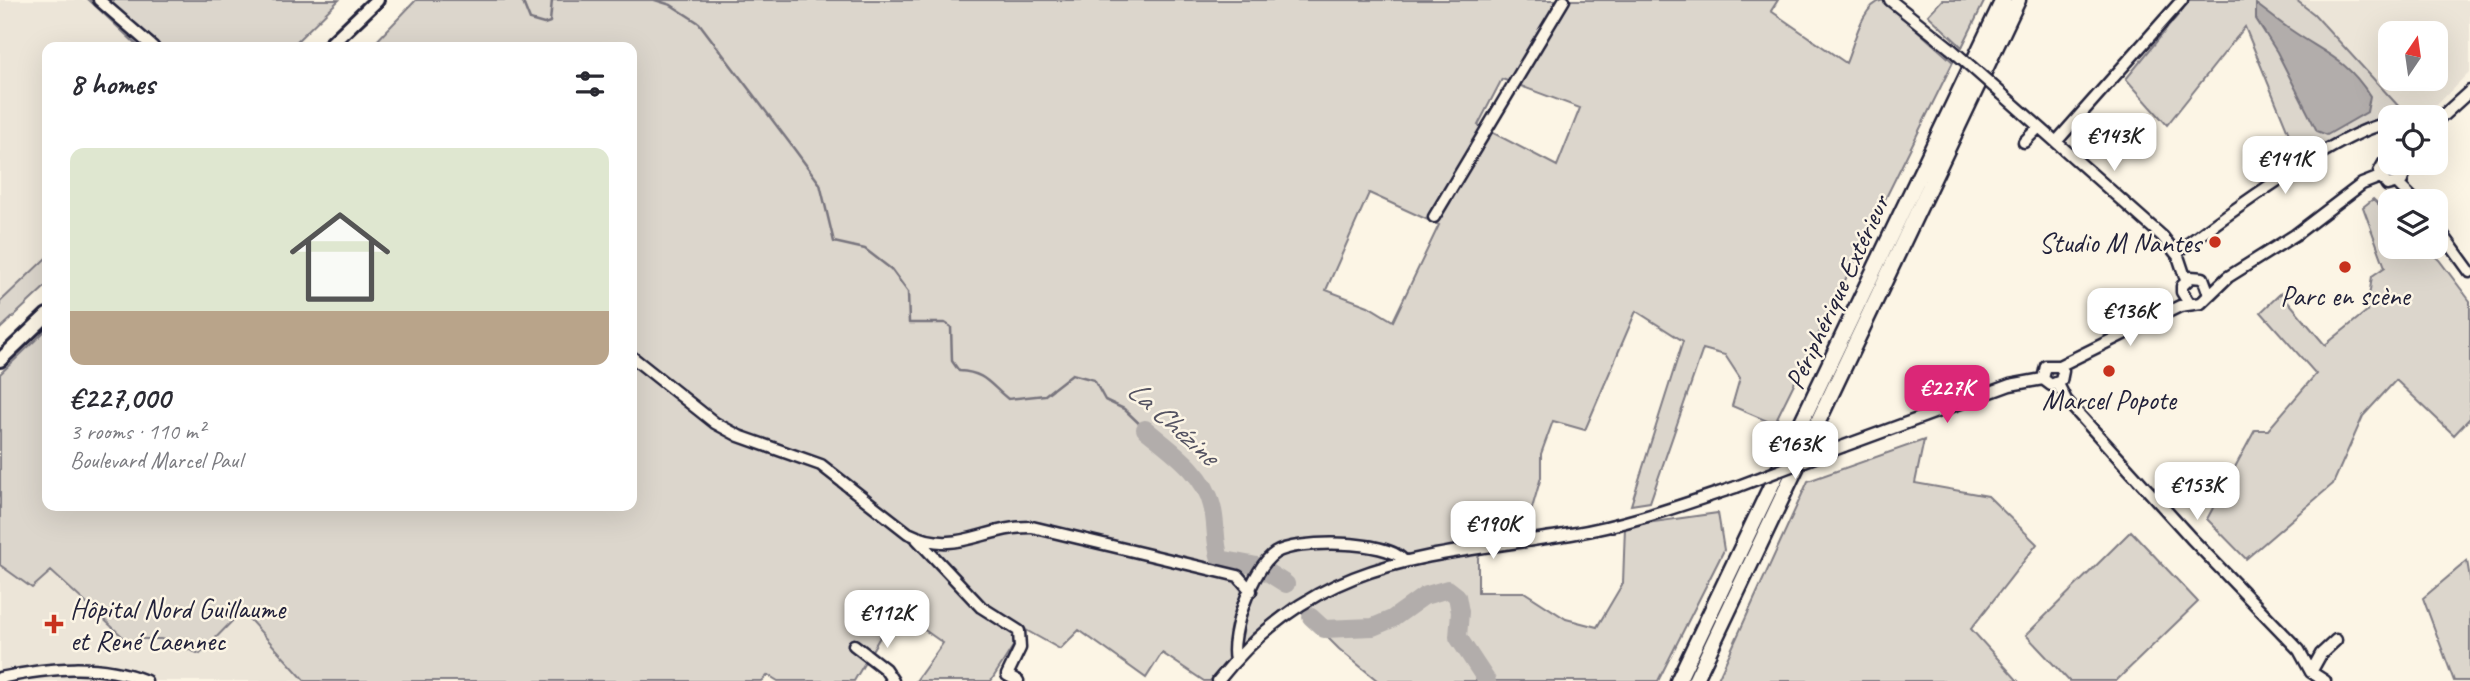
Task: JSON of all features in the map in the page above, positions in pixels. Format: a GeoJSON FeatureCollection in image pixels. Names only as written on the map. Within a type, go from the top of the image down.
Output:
{"type":"FeatureCollection","features":[{"type":"Feature","properties":{"kind":"highway","name":"Périphérique Extérieur"},"geometry":{"type":"LineString","coordinates":[[1678,681],[2003,0]]}},
{"type":"Feature","properties":{"kind":"highway"},"geometry":{"type":"LineString","coordinates":[[1695,681],[2018,0]]}},
{"type":"Feature","properties":{"kind":"main road"},"geometry":{"type":"LineString","coordinates":[[333,42],[377,0]]}},
{"type":"Feature","properties":{"kind":"main road"},"geometry":{"type":"LineString","coordinates":[[0,360],[42,320]]}},
{"type":"Feature","properties":{"kind":"street"},"geometry":{"type":"LineString","coordinates":[[99,0],[147,42]]}},
{"type":"Feature","properties":{"kind":"street"},"geometry":{"type":"LineString","coordinates":[[1434,217],[1564,0]]}},
{"type":"Feature","properties":{"kind":"street"},"geometry":{"type":"LineString","coordinates":[[1890,0],[2002,93],[2162,236],[2176,253],[2186,280],[2182,292],[2189,303]]}},
{"type":"Feature","properties":{"kind":"street"},"geometry":{"type":"LineString","coordinates":[[2056,142],[2182,0]]}},
{"type":"Feature","properties":{"kind":"street"},"geometry":{"type":"LineString","coordinates":[[2448,111],[2470,92]]}},
{"type":"Feature","properties":{"kind":"street"},"geometry":{"type":"LineString","coordinates":[[2176,253],[2225,215],[2309,163],[2378,126]]}},
{"type":"Feature","properties":{"kind":"street"},"geometry":{"type":"LineString","coordinates":[[2024,142],[2039,127]]}},
{"type":"Feature","properties":{"kind":"street"},"geometry":{"type":"LineString","coordinates":[[2043,379],[2046,366],[2059,366],[2189,303],[2202,303],[2208,288],[2295,235],[2362,184],[2380,177],[2387,185],[2398,184],[2405,175]]}},
{"type":"Feature","properties":{"kind":"street"},"geometry":{"type":"LineString","coordinates":[[2398,184],[2403,189]]}},
{"type":"Feature","properties":{"kind":"street"},"geometry":{"type":"LineString","coordinates":[[2448,242],[2470,272]]}},
{"type":"Feature","properties":{"kind":"street"},"geometry":{"type":"LineString","coordinates":[[2186,280],[2197,276],[2208,288]]}},
{"type":"Feature","properties":{"kind":"street"},"geometry":{"type":"LineString","coordinates":[[637,361],[715,423],[739,436],[821,465],[915,537],[981,607],[1018,631],[1020,648],[1009,666],[1007,675],[1018,681]]}},
{"type":"Feature","properties":{"kind":"street"},"geometry":{"type":"LineString","coordinates":[[2058,384],[2063,375],[2059,366]]}},
{"type":"Feature","properties":{"kind":"street"},"geometry":{"type":"LineString","coordinates":[[1218,681],[1251,643],[1305,601],[1336,585],[1403,560],[1574,534],[1668,510],[2010,385],[2043,379],[2051,385],[2058,384]]}},
{"type":"Feature","properties":{"kind":"street"},"geometry":{"type":"LineString","coordinates":[[2058,384],[2066,400],[2299,650],[2311,672],[2325,681]]}},
{"type":"Feature","properties":{"kind":"street"},"geometry":{"type":"LineString","coordinates":[[915,537],[939,544],[953,543],[1001,529],[1032,527],[1238,576],[1251,591]]}},
{"type":"Feature","properties":{"kind":"street"},"geometry":{"type":"LineString","coordinates":[[1235,660],[1232,649],[1234,633],[1264,564],[1274,553],[1297,544],[1330,544],[1390,550],[1403,560]]}},
{"type":"Feature","properties":{"kind":"street"},"geometry":{"type":"LineString","coordinates":[[2311,672],[2321,654],[2336,640]]}},
{"type":"Feature","properties":{"kind":"street"},"geometry":{"type":"LineString","coordinates":[[854,645],[885,669],[893,681]]}},
{"type":"Feature","properties":{"kind":"street"},"geometry":{"type":"LineString","coordinates":[[0,678],[62,667],[114,673],[146,681]]}},
{"type":"Feature","properties":{"kind":"shaded area"},"geometry":{"type":"Polygon","coordinates":[[[0,0],[89,0],[134,42],[42,42],[42,263],[0,303],[0,0]]]}},
{"type":"Feature","properties":{"kind":"shaded area"},"geometry":{"type":"Polygon","coordinates":[[[89,0],[339,0],[296,42],[134,42],[89,0]]]}},
{"type":"Feature","properties":{"kind":"shaded area"},"geometry":{"type":"Polygon","coordinates":[[[416,0],[1778,0],[1771,11],[1846,63],[1864,17],[1875,3],[1883,0],[1953,62],[1774,424],[1732,406],[1740,378],[1725,355],[1703,349],[1650,502],[1631,505],[1683,341],[1636,311],[1585,430],[1553,421],[1541,454],[1541,477],[1527,526],[1485,533],[1478,558],[1478,592],[1524,592],[1566,619],[1597,627],[1623,583],[1625,526],[1718,513],[1724,550],[1658,681],[1378,681],[1339,649],[1292,602],[1252,634],[1210,681],[1204,681],[1162,653],[1146,678],[1079,630],[1060,649],[1024,629],[991,681],[916,681],[943,643],[896,610],[854,681],[778,681],[768,675],[762,681],[305,681],[242,611],[200,654],[161,639],[139,639],[138,646],[123,637],[51,571],[32,588],[0,565],[0,374],[42,334],[42,511],[637,511],[637,42],[376,42],[416,0]],[[1502,79],[1478,125],[1557,166],[1580,108],[1502,79]],[[1369,193],[1326,290],[1368,306],[1393,321],[1439,225],[1369,193]]]}},
{"type":"Feature","properties":{"kind":"shaded area"},"geometry":{"type":"Polygon","coordinates":[[[1942,0],[1985,0],[1962,47],[1928,15],[1942,0]]]}},
{"type":"Feature","properties":{"kind":"shaded area"},"geometry":{"type":"Polygon","coordinates":[[[2177,0],[2296,0],[2314,14],[2378,84],[2378,91],[2385,91],[2397,105],[2378,105],[2378,119],[2298,156],[2245,27],[2167,125],[2126,79],[2183,9],[2177,0]]]}},
{"type":"Feature","properties":{"kind":"shaded area"},"geometry":{"type":"Polygon","coordinates":[[[2296,0],[2470,0],[2470,71],[2437,105],[2397,105],[2385,91],[2448,91],[2448,21],[2378,21],[2378,84],[2314,14],[2296,0]]]}},
{"type":"Feature","properties":{"kind":"shaded area"},"geometry":{"type":"Polygon","coordinates":[[[2256,4],[2353,73],[2370,96],[2367,112],[2327,135],[2317,131],[2277,52],[2256,19],[2256,4]]]}},
{"type":"Feature","properties":{"kind":"shaded area"},"geometry":{"type":"Polygon","coordinates":[[[2373,199],[2378,204],[2378,248],[2363,207],[2373,199]]]}},
{"type":"Feature","properties":{"kind":"shaded area"},"geometry":{"type":"Polygon","coordinates":[[[2382,259],[2438,259],[2470,301],[2470,418],[2454,435],[2396,380],[2363,416],[2333,484],[2246,559],[2207,519],[2255,430],[2268,430],[2316,374],[2261,312],[2281,293],[2325,345],[2367,311],[2372,276],[2385,267],[2382,259]]]}},
{"type":"Feature","properties":{"kind":"shaded area"},"geometry":{"type":"Polygon","coordinates":[[[42,262],[42,290],[0,329],[0,302],[42,262]]]}},
{"type":"Feature","properties":{"kind":"shaded area"},"geometry":{"type":"Polygon","coordinates":[[[1924,440],[1915,483],[1988,496],[2037,544],[1971,629],[2018,681],[1717,681],[1808,481],[1924,440]]]}},
{"type":"Feature","properties":{"kind":"shaded area"},"geometry":{"type":"Polygon","coordinates":[[[2131,531],[2198,602],[2116,681],[2069,681],[2026,635],[2131,531]]]}},
{"type":"Feature","properties":{"kind":"shaded area"},"geometry":{"type":"Polygon","coordinates":[[[2467,561],[2470,578],[2470,681],[2454,681],[2423,598],[2467,561]]]}},
{"type":"Feature","properties":{"kind":"shaded area","name":"Hôpital Nord Guillaume et René Laennec"},"geometry":{"type":"Polygon","coordinates":[[[0,565],[32,587],[51,571],[123,637],[138,646],[139,639],[161,639],[200,654],[241,610],[305,681],[0,681],[0,565]]]}},
{"type":"Feature","properties":{"kind":"waterway","name":"La Chézine"},"geometry":{"type":"LineString","coordinates":[[522,0],[530,20],[544,24],[550,22],[552,0]]}},
{"type":"Feature","properties":{"kind":"waterway","name":"La Chézine"},"geometry":{"type":"LineString","coordinates":[[655,0],[671,5],[699,23],[795,150],[820,184],[834,242],[865,249],[891,269],[908,292],[909,323],[945,323],[951,327],[952,361],[959,371],[981,377],[1008,399],[1045,395],[1072,374],[1094,380],[1105,400],[1124,409],[1145,429]]}},
{"type":"Feature","properties":{"kind":"waterway","name":"La Chézine"},"geometry":{"type":"LineString","coordinates":[[1145,429],[1185,463],[1202,483],[1214,512],[1220,559],[1257,566]]}},
{"type":"Feature","properties":{"kind":"waterway","name":"La Chézine"},"geometry":{"type":"LineString","coordinates":[[1264,570],[1286,584]]}},
{"type":"Feature","properties":{"kind":"waterway","name":"La Chézine"},"geometry":{"type":"LineString","coordinates":[[1311,617],[1324,629],[1373,627],[1392,619],[1424,596],[1448,589],[1457,596],[1460,612],[1458,637],[1487,681]]}},
{"type":"Feature","properties":{"kind":"place","name":"Studio M Nantes"},"geometry":{"type":"Point","coordinates":[2215,242]}},
{"type":"Feature","properties":{"kind":"place","name":"Parc en scène"},"geometry":{"type":"Point","coordinates":[2345,267]}},
{"type":"Feature","properties":{"kind":"place","name":"Marcel Popote"},"geometry":{"type":"Point","coordinates":[2109,371]}},
{"type":"Feature","properties":{"kind":"place","name":"Hôpital Nord Guillaume et René Laennec"},"geometry":{"type":"Point","coordinates":[54,624]}}]}
